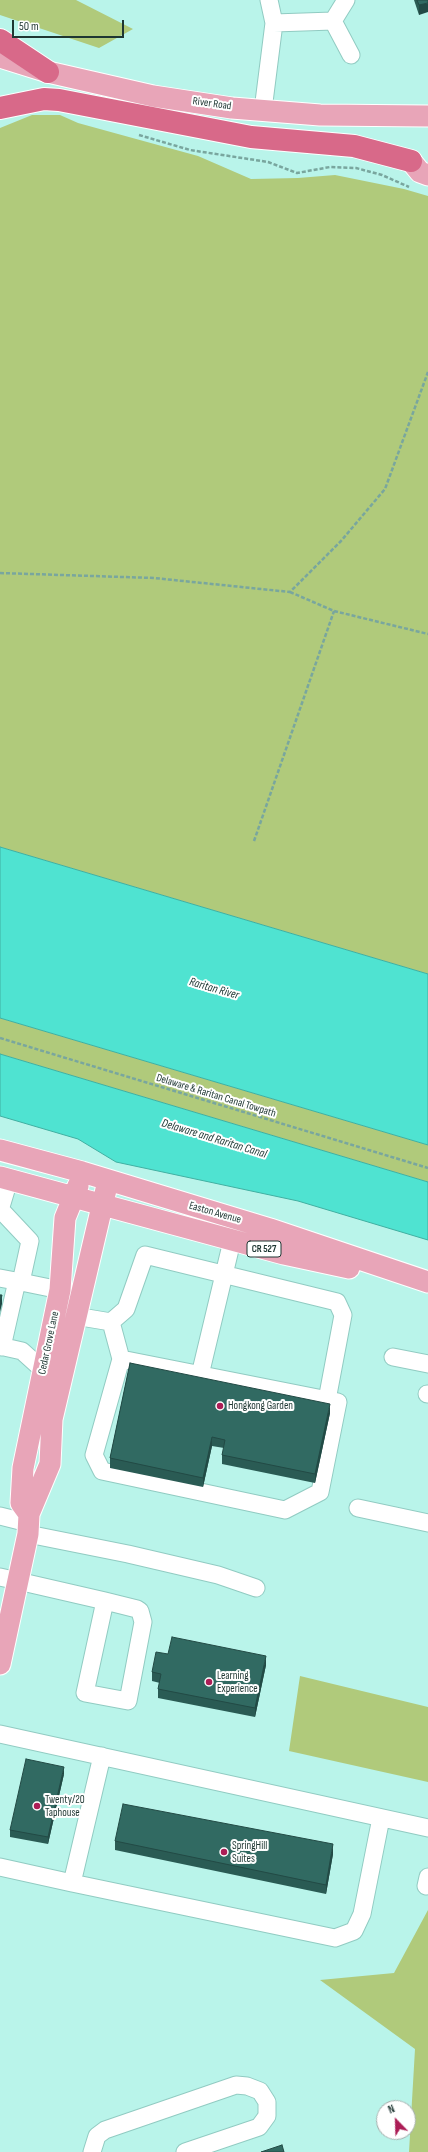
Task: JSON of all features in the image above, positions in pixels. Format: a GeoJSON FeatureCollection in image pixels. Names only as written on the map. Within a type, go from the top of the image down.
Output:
{"type":"FeatureCollection","features":[{"type":"Feature","properties":{"kind":"highway"},"geometry":{"type":"LineString","coordinates":[[0,40],[48,72]]}},
{"type":"Feature","properties":{"kind":"highway"},"geometry":{"type":"LineString","coordinates":[[0,108],[44,99],[59,100],[251,137],[360,147],[420,162]]}},
{"type":"Feature","properties":{"kind":"main road","name":"River Road"},"geometry":{"type":"LineString","coordinates":[[0,57],[48,72],[153,96],[263,110],[320,115],[428,116]]}},
{"type":"Feature","properties":{"kind":"main road"},"geometry":{"type":"LineString","coordinates":[[398,116],[428,111]]}},
{"type":"Feature","properties":{"kind":"main road"},"geometry":{"type":"LineString","coordinates":[[420,162],[420,172],[428,175]]}},
{"type":"Feature","properties":{"kind":"main road","name":"Easton Avenue"},"geometry":{"type":"LineString","coordinates":[[0,1150],[82,1172],[108,1182],[270,1229],[428,1283]]}},
{"type":"Feature","properties":{"kind":"main road","name":"Cedar Grove Lane"},"geometry":{"type":"LineString","coordinates":[[28,1524],[21,1503],[23,1468],[60,1290],[65,1218],[74,1199],[82,1172]]}},
{"type":"Feature","properties":{"kind":"main road","name":"Easton Avenue"},"geometry":{"type":"LineString","coordinates":[[4,1179],[74,1199],[284,1254],[428,1283]]}},
{"type":"Feature","properties":{"kind":"main road","name":"Cedar Grove Lane"},"geometry":{"type":"LineString","coordinates":[[0,1664],[9,1579],[50,1464],[52,1419],[101,1205],[108,1182]]}},
{"type":"Feature","properties":{"kind":"lane"},"geometry":{"type":"LineString","coordinates":[[263,110],[274,23],[269,0]]}},
{"type":"Feature","properties":{"kind":"lane"},"geometry":{"type":"LineString","coordinates":[[333,21],[346,0]]}},
{"type":"Feature","properties":{"kind":"lane"},"geometry":{"type":"LineString","coordinates":[[274,23],[333,21]]}},
{"type":"Feature","properties":{"kind":"lane"},"geometry":{"type":"LineString","coordinates":[[333,21],[351,55]]}},
{"type":"Feature","properties":{"kind":"lane"},"geometry":{"type":"LineString","coordinates":[[4,1179],[0,1209],[30,1241],[1,1346],[22,1351],[43,1370]]}},
{"type":"Feature","properties":{"kind":"lane"},"geometry":{"type":"LineString","coordinates":[[200,1375],[232,1241]]}},
{"type":"Feature","properties":{"kind":"lane"},"geometry":{"type":"LineString","coordinates":[[111,1322],[126,1309],[145,1255],[337,1302],[343,1315],[327,1400]]}},
{"type":"Feature","properties":{"kind":"lane"},"geometry":{"type":"LineString","coordinates":[[0,1278],[60,1290]]}},
{"type":"Feature","properties":{"kind":"lane"},"geometry":{"type":"LineString","coordinates":[[75,1316],[111,1322]]}},
{"type":"Feature","properties":{"kind":"lane"},"geometry":{"type":"LineString","coordinates":[[111,1322],[121,1359],[94,1455],[102,1471],[286,1510],[320,1492],[338,1402],[121,1359]]}},
{"type":"Feature","properties":{"kind":"lane"},"geometry":{"type":"LineString","coordinates":[[393,1357],[428,1364]]}},
{"type":"Feature","properties":{"kind":"lane"},"geometry":{"type":"LineString","coordinates":[[358,1508],[428,1522]]}},
{"type":"Feature","properties":{"kind":"lane"},"geometry":{"type":"LineString","coordinates":[[0,1516],[143,1557],[218,1575],[256,1588]]}},
{"type":"Feature","properties":{"kind":"lane"},"geometry":{"type":"LineString","coordinates":[[9,1579],[105,1601],[137,1609],[143,1618],[128,1701],[85,1693],[105,1601]]}},
{"type":"Feature","properties":{"kind":"lane"},"geometry":{"type":"LineString","coordinates":[[0,1734],[428,1828]]}},
{"type":"Feature","properties":{"kind":"lane"},"geometry":{"type":"LineString","coordinates":[[72,1883],[102,1756]]}},
{"type":"Feature","properties":{"kind":"lane"},"geometry":{"type":"LineString","coordinates":[[0,1867],[335,1938],[354,1931],[362,1914],[381,1818]]}},
{"type":"Feature","properties":{"kind":"lane"},"geometry":{"type":"LineString","coordinates":[[92,2152],[98,2136],[105,2130],[236,2085],[247,2086],[260,2090],[267,2102],[267,2116],[259,2127],[185,2152]]}},
{"type":"Feature","properties":{"kind":"path"},"geometry":{"type":"LineString","coordinates":[[135,134],[190,150],[268,162],[297,173],[330,167],[356,168],[382,175],[413,189]]}},
{"type":"Feature","properties":{"kind":"path"},"geometry":{"type":"LineString","coordinates":[[290,592],[340,542],[385,489],[428,372]]}},
{"type":"Feature","properties":{"kind":"path"},"geometry":{"type":"LineString","coordinates":[[0,573],[154,578],[290,592],[334,611],[428,634]]}},
{"type":"Feature","properties":{"kind":"path"},"geometry":{"type":"LineString","coordinates":[[254,841],[334,611]]}},
{"type":"Feature","properties":{"kind":"path","name":"Delaware & Raritan Canal Towpath"},"geometry":{"type":"LineString","coordinates":[[0,1038],[428,1168]]}},
{"type":"Feature","properties":{"kind":"shaded area"},"geometry":{"type":"Polygon","coordinates":[[[0,0],[76,0],[133,29],[99,48],[0,15],[0,0]]]}},
{"type":"Feature","properties":{"kind":"shaded area"},"geometry":{"type":"Polygon","coordinates":[[[32,115],[60,115],[78,123],[198,156],[251,179],[298,178],[335,175],[404,189],[428,196],[428,974],[0,847],[0,128],[32,115]]]}},
{"type":"Feature","properties":{"kind":"shaded area"},"geometry":{"type":"Polygon","coordinates":[[[0,1018],[428,1145],[428,1182],[0,1054],[0,1018]]]}},
{"type":"Feature","properties":{"kind":"shaded area"},"geometry":{"type":"Polygon","coordinates":[[[300,1676],[428,1707],[428,1782],[289,1751],[300,1676]]]}},
{"type":"Feature","properties":{"kind":"shaded area"},"geometry":{"type":"Polygon","coordinates":[[[428,1910],[428,2152],[409,2152],[410,2140],[416,2140],[416,2100],[412,2100],[415,2049],[320,1980],[394,1973],[428,1910]]]}},
{"type":"Feature","properties":{"kind":"water","name":"Raritan River"},"geometry":{"type":"Polygon","coordinates":[[[0,847],[428,974],[428,1145],[0,1018],[0,847]]]}},
{"type":"Feature","properties":{"kind":"water","name":"Delaware and Raritan Canal"},"geometry":{"type":"Polygon","coordinates":[[[0,1054],[428,1182],[428,1240],[298,1201],[116,1162],[78,1139],[0,1116],[0,1054]]]}},
{"type":"Feature","properties":{"kind":"building"},"geometry":{"type":"Polygon","coordinates":[[[417,0],[428,0],[428,3],[419,5],[417,0]]]}},
{"type":"Feature","properties":{"kind":"building"},"geometry":{"type":"Polygon","coordinates":[[[130,1363],[330,1404],[315,1474],[222,1455],[225,1440],[212,1437],[203,1478],[110,1458],[130,1363]]]}},
{"type":"Feature","properties":{"kind":"building","name":"Learning Experience"},"geometry":{"type":"Polygon","coordinates":[[[172,1637],[266,1656],[255,1708],[158,1689],[161,1674],[152,1672],[156,1652],[168,1654],[172,1637]]]}},
{"type":"Feature","properties":{"kind":"building","name":"Twenty/20 Taphouse"},"geometry":{"type":"Polygon","coordinates":[[[26,1759],[64,1767],[48,1837],[10,1830],[26,1759]]]}},
{"type":"Feature","properties":{"kind":"building","name":"SpringHill Suites"},"geometry":{"type":"Polygon","coordinates":[[[123,1804],[333,1844],[326,1885],[115,1841],[123,1804]]]}},
{"type":"Feature","properties":{"kind":"building"},"geometry":{"type":"Polygon","coordinates":[[[282,2145],[284,2152],[261,2152],[282,2145]]]}},
{"type":"Feature","properties":{"kind":"place","name":"Hongkong Garden"},"geometry":{"type":"Point","coordinates":[220,1406]}},
{"type":"Feature","properties":{"kind":"place","name":"Learning Experience"},"geometry":{"type":"Point","coordinates":[209,1682]}},
{"type":"Feature","properties":{"kind":"place","name":"Twenty/20 Taphouse"},"geometry":{"type":"Point","coordinates":[37,1806]}},
{"type":"Feature","properties":{"kind":"place","name":"SpringHill Suites"},"geometry":{"type":"Point","coordinates":[224,1852]}}]}
